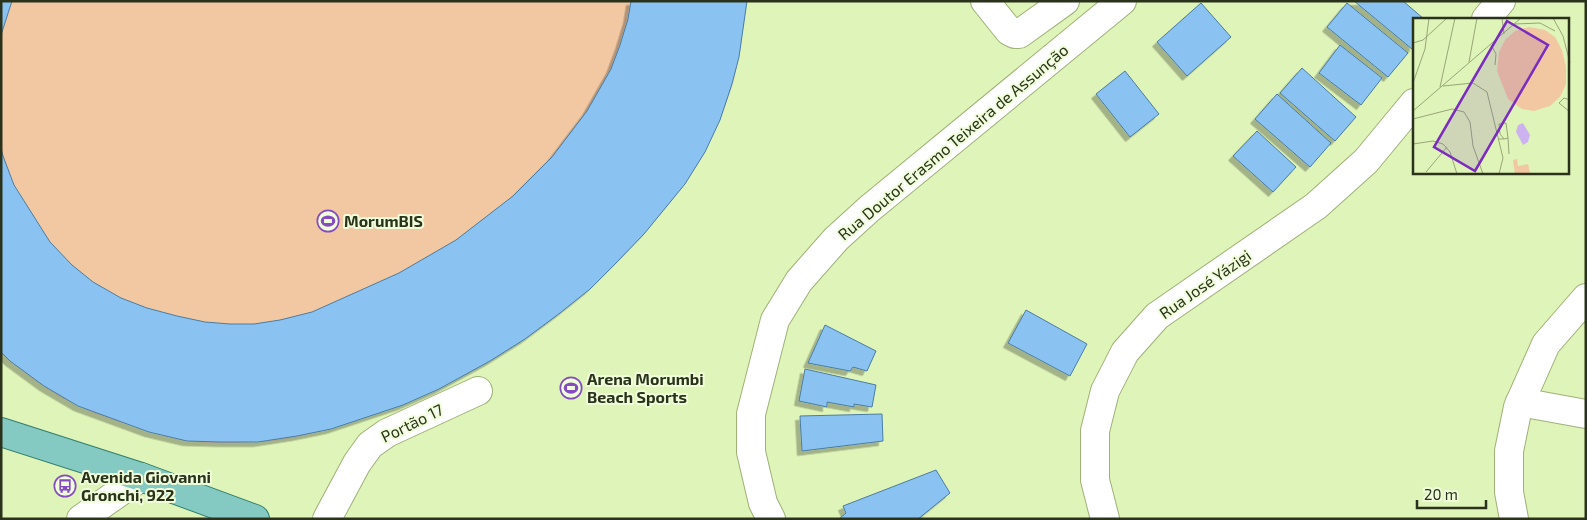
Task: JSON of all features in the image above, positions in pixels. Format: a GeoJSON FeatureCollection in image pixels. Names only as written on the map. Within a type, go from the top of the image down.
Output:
{"type":"FeatureCollection","features":[{"type":"Feature","properties":{"kind":"main road"},"geometry":{"type":"LineString","coordinates":[[1,432],[141,477],[255,519]]}},
{"type":"Feature","properties":{"kind":"street"},"geometry":{"type":"LineString","coordinates":[[985,1],[1009,31],[1019,34],[1065,1]]}},
{"type":"Feature","properties":{"kind":"street","name":"Rua Doutor Erasmo Teixeira de Assunção"},"geometry":{"type":"LineString","coordinates":[[771,519],[763,504],[751,452],[751,414],[775,320],[799,281],[836,239],[869,209],[1122,1]]}},
{"type":"Feature","properties":{"kind":"street"},"geometry":{"type":"LineString","coordinates":[[1487,18],[1501,1]]}},
{"type":"Feature","properties":{"kind":"street","name":"Rua José Yázigi"},"geometry":{"type":"LineString","coordinates":[[1105,519],[1095,480],[1095,431],[1105,391],[1125,352],[1157,316],[1316,206],[1366,161],[1413,104]]}},
{"type":"Feature","properties":{"kind":"street"},"geometry":{"type":"LineString","coordinates":[[1514,519],[1508,492],[1509,451],[1520,402],[1546,344],[1586,298]]}},
{"type":"Feature","properties":{"kind":"street","name":"Portão 17"},"geometry":{"type":"LineString","coordinates":[[327,519],[357,462],[370,445],[387,433],[478,391]]}},
{"type":"Feature","properties":{"kind":"street"},"geometry":{"type":"LineString","coordinates":[[1520,402],[1586,414]]}},
{"type":"Feature","properties":{"kind":"street"},"geometry":{"type":"LineString","coordinates":[[81,519],[141,477]]}},
{"type":"Feature","properties":{"kind":"shaded area","name":"MorumBIS"},"geometry":{"type":"Polygon","coordinates":[[[1,1],[747,1],[739,55],[730,93],[716,130],[694,170],[635,244],[559,314],[502,354],[433,392],[302,436],[271,441],[221,443],[195,442],[172,438],[90,412],[47,389],[1,352],[1,1]]]}},
{"type":"Feature","properties":{"kind":"building"},"geometry":{"type":"Polygon","coordinates":[[[1,1],[12,1],[1,35],[1,1]]]}},
{"type":"Feature","properties":{"kind":"building"},"geometry":{"type":"Polygon","coordinates":[[[631,1],[747,1],[739,57],[720,120],[705,152],[685,184],[644,234],[590,289],[525,339],[490,361],[439,389],[403,405],[331,429],[258,442],[220,442],[187,441],[149,432],[78,406],[44,386],[1,352],[1,148],[14,185],[50,242],[72,265],[93,282],[121,298],[147,308],[205,322],[254,324],[280,320],[312,312],[399,273],[456,240],[513,196],[552,157],[587,111],[611,69],[628,19],[631,1]]]}},
{"type":"Feature","properties":{"kind":"building"},"geometry":{"type":"Polygon","coordinates":[[[1354,1],[1403,1],[1423,18],[1413,18],[1412,49],[1354,1]]]}},
{"type":"Feature","properties":{"kind":"building"},"geometry":{"type":"Polygon","coordinates":[[[1201,3],[1231,37],[1187,76],[1157,42],[1201,3]]]}},
{"type":"Feature","properties":{"kind":"building"},"geometry":{"type":"Polygon","coordinates":[[[1347,3],[1408,53],[1388,77],[1327,27],[1347,3]]]}},
{"type":"Feature","properties":{"kind":"building"},"geometry":{"type":"Polygon","coordinates":[[[1340,45],[1382,78],[1361,105],[1319,73],[1340,45]]]}},
{"type":"Feature","properties":{"kind":"building"},"geometry":{"type":"Polygon","coordinates":[[[1302,68],[1356,117],[1335,141],[1280,93],[1302,68]]]}},
{"type":"Feature","properties":{"kind":"building"},"geometry":{"type":"Polygon","coordinates":[[[1125,71],[1159,114],[1130,137],[1096,94],[1125,71]]]}},
{"type":"Feature","properties":{"kind":"building"},"geometry":{"type":"Polygon","coordinates":[[[1277,94],[1331,143],[1310,167],[1255,119],[1277,94]]]}},
{"type":"Feature","properties":{"kind":"building"},"geometry":{"type":"Polygon","coordinates":[[[1257,131],[1296,167],[1273,192],[1233,156],[1257,131]]]}},
{"type":"Feature","properties":{"kind":"building"},"geometry":{"type":"Polygon","coordinates":[[[1026,310],[1087,344],[1070,376],[1008,343],[1026,310]]]}},
{"type":"Feature","properties":{"kind":"building"},"geometry":{"type":"Polygon","coordinates":[[[825,325],[876,351],[867,371],[853,367],[850,371],[808,363],[825,325]]]}},
{"type":"Feature","properties":{"kind":"building"},"geometry":{"type":"Polygon","coordinates":[[[805,369],[876,385],[872,407],[854,404],[854,407],[827,402],[827,407],[799,401],[805,369]]]}},
{"type":"Feature","properties":{"kind":"building"},"geometry":{"type":"Polygon","coordinates":[[[882,414],[883,441],[802,451],[800,416],[882,414]]]}},
{"type":"Feature","properties":{"kind":"building"},"geometry":{"type":"Polygon","coordinates":[[[936,470],[950,493],[918,519],[839,519],[846,513],[843,506],[936,470]]]}},
{"type":"Feature","properties":{"kind":"place","name":"MorumBIS"},"geometry":{"type":"Point","coordinates":[328,221]}},
{"type":"Feature","properties":{"kind":"place","name":"Arena Morumbi Beach Sports"},"geometry":{"type":"Point","coordinates":[571,388]}},
{"type":"Feature","properties":{"kind":"place","name":"Avenida Giovanni Gronchi, 922"},"geometry":{"type":"Point","coordinates":[65,486]}}]}
